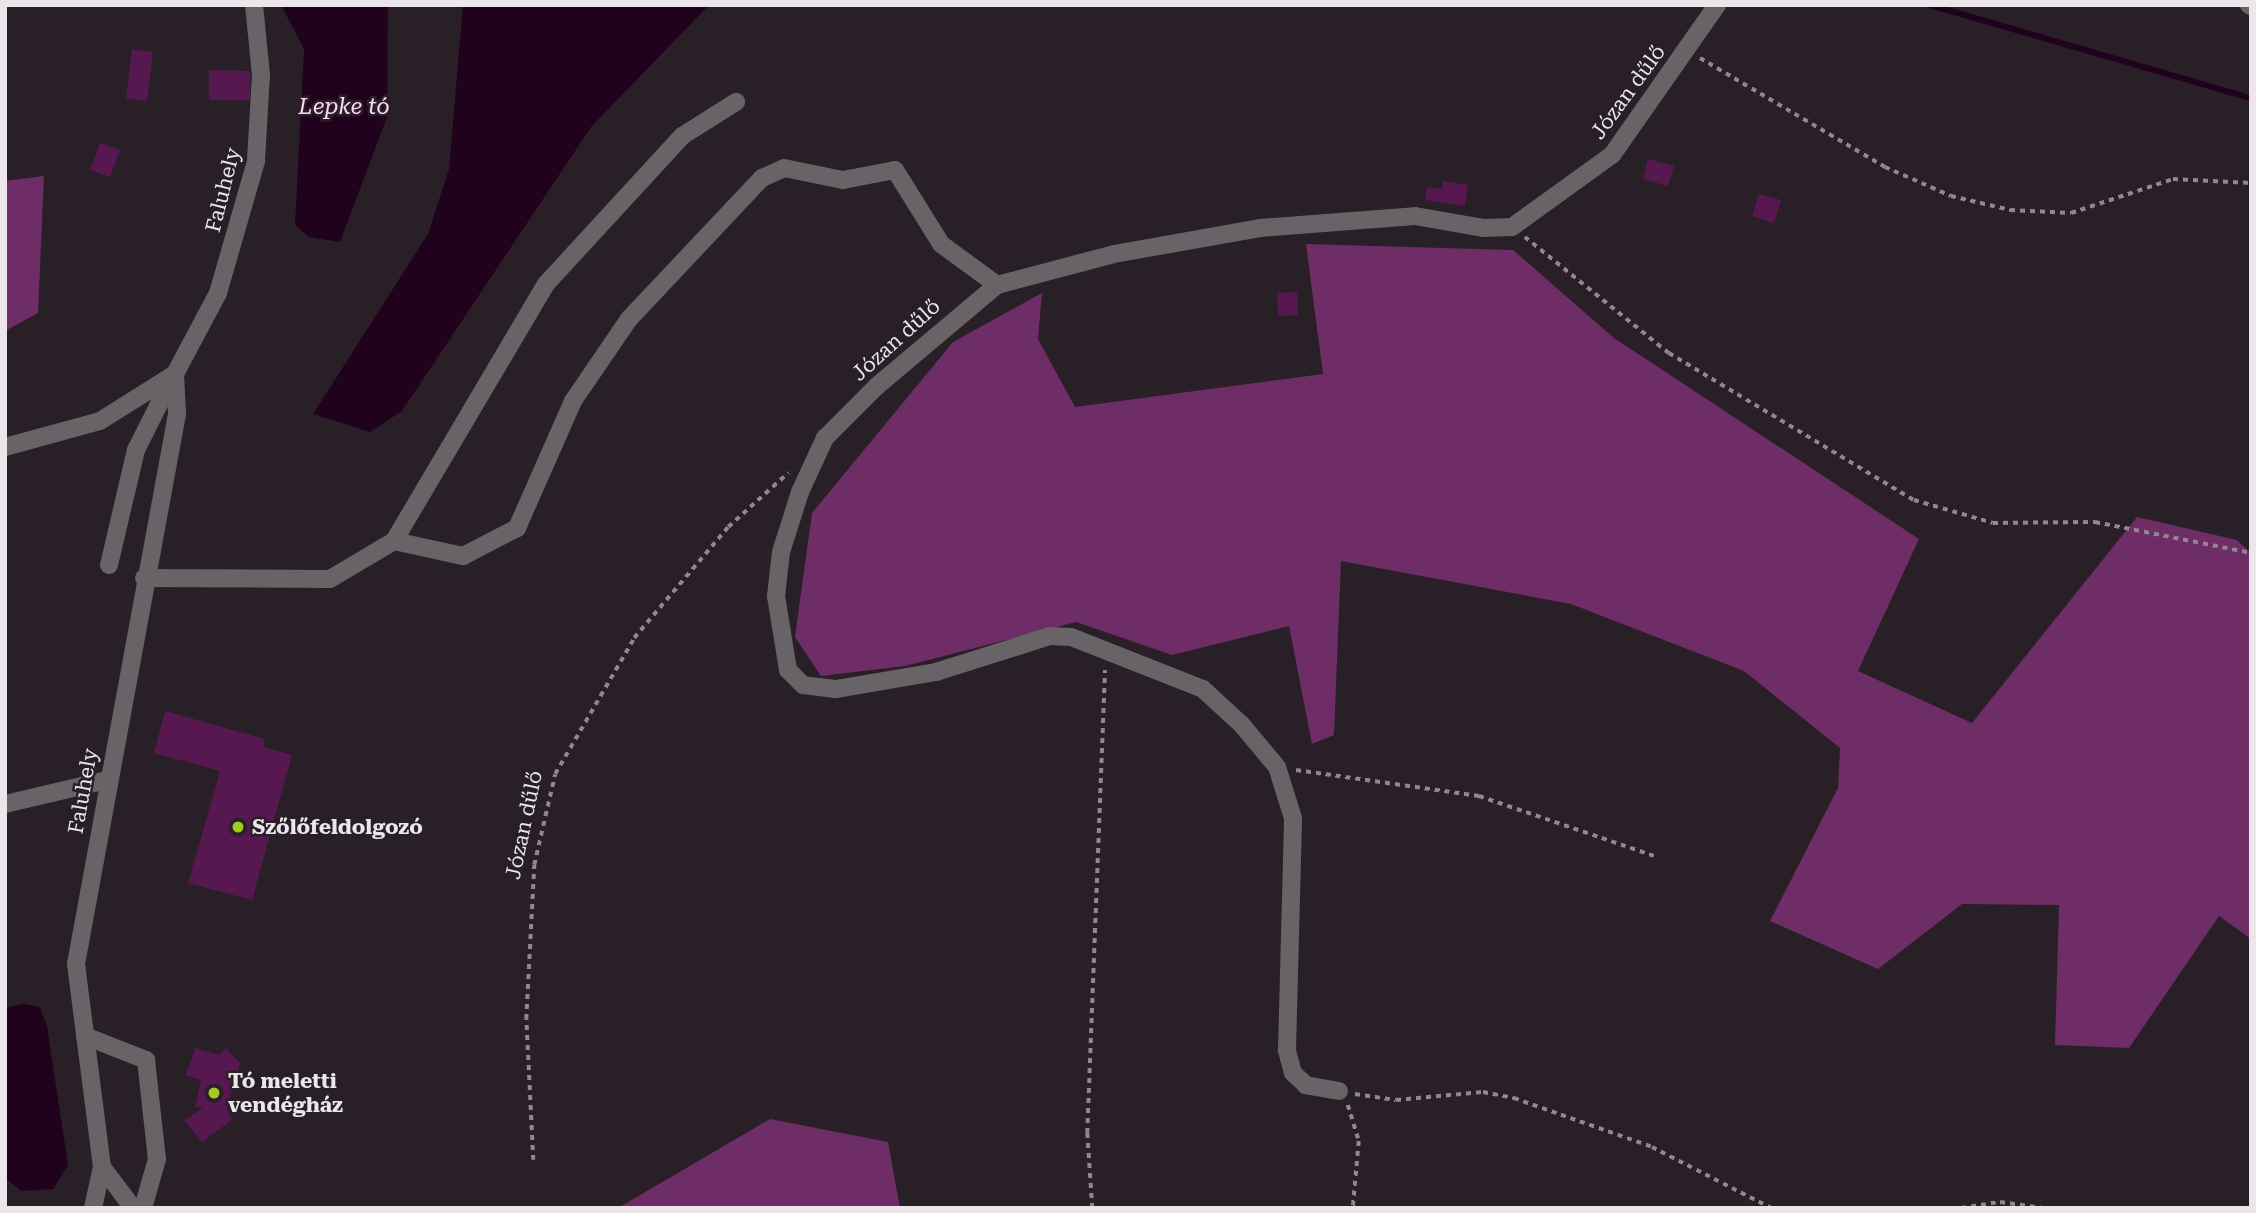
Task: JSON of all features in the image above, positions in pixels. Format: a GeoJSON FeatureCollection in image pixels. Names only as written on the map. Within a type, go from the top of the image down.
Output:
{"type":"FeatureCollection","features":[{"type":"Feature","properties":{"kind":"street","name":"Faluhely"},"geometry":{"type":"LineString","coordinates":[[5,447],[100,421],[174,374],[218,293],[256,161],[261,75],[254,5]]}},
{"type":"Feature","properties":{"kind":"street","name":"Józan dűlő"},"geometry":{"type":"LineString","coordinates":[[1105,647],[1049,636],[936,672],[835,689],[803,685],[788,670],[776,596],[781,552],[825,438],[877,386],[997,285],[1114,254],[1260,228],[1415,216],[1483,229],[1512,227],[1612,155],[1717,5]]}},
{"type":"Feature","properties":{"kind":"street"},"geometry":{"type":"LineString","coordinates":[[144,578],[330,579],[394,541],[546,284],[682,136],[736,102]]}},
{"type":"Feature","properties":{"kind":"street"},"geometry":{"type":"LineString","coordinates":[[394,541],[463,556],[517,528],[573,401],[629,319],[762,178],[784,168],[843,180],[895,170],[942,244],[997,285]]}},
{"type":"Feature","properties":{"kind":"street","name":"Faluhely"},"geometry":{"type":"LineString","coordinates":[[133,1208],[102,1167],[76,964],[144,578],[177,414],[174,374]]}},
{"type":"Feature","properties":{"kind":"street"},"geometry":{"type":"LineString","coordinates":[[108,565],[136,450],[174,374]]}},
{"type":"Feature","properties":{"kind":"street"},"geometry":{"type":"LineString","coordinates":[[1105,647],[1203,689],[1277,767],[1293,818],[1287,1050],[1293,1073],[1306,1085],[1339,1091]]}},
{"type":"Feature","properties":{"kind":"street"},"geometry":{"type":"LineString","coordinates":[[5,804],[107,780]]}},
{"type":"Feature","properties":{"kind":"street"},"geometry":{"type":"LineString","coordinates":[[85,1036],[146,1060],[157,1159],[143,1208]]}},
{"type":"Feature","properties":{"kind":"street"},"geometry":{"type":"LineString","coordinates":[[93,1208],[102,1167]]}},
{"type":"Feature","properties":{"kind":"path"},"geometry":{"type":"LineString","coordinates":[[1686,49],[1770,105],[1885,167],[1951,196],[2010,210],[2071,213],[2173,179],[2251,183]]}},
{"type":"Feature","properties":{"kind":"path"},"geometry":{"type":"LineString","coordinates":[[1512,227],[1669,353],[1914,500],[1993,523],[2095,523],[2251,553]]}},
{"type":"Feature","properties":{"kind":"path","name":"Józan dűlő"},"geometry":{"type":"LineString","coordinates":[[533,1160],[526,1019],[534,864],[555,774],[634,638],[728,527],[796,465]]}},
{"type":"Feature","properties":{"kind":"path"},"geometry":{"type":"LineString","coordinates":[[1092,1208],[1087,1133],[1105,647]]}},
{"type":"Feature","properties":{"kind":"path"},"geometry":{"type":"LineString","coordinates":[[1277,767],[1479,796],[1654,856]]}},
{"type":"Feature","properties":{"kind":"path"},"geometry":{"type":"LineString","coordinates":[[1339,1091],[1355,1116],[1359,1141],[1353,1208]]}},
{"type":"Feature","properties":{"kind":"path"},"geometry":{"type":"LineString","coordinates":[[1339,1091],[1396,1100],[1483,1092],[1514,1098],[1652,1147],[1771,1208]]}},
{"type":"Feature","properties":{"kind":"path"},"geometry":{"type":"LineString","coordinates":[[1961,1208],[2000,1202],[2043,1208]]}},
{"type":"Feature","properties":{"kind":"shaded area"},"geometry":{"type":"Polygon","coordinates":[[[44,176],[38,313],[5,331],[5,181],[44,176]]]}},
{"type":"Feature","properties":{"kind":"shaded area"},"geometry":{"type":"Polygon","coordinates":[[[1306,244],[1513,250],[1614,338],[1919,539],[1858,671],[1972,723],[2137,517],[2237,540],[2251,553],[2251,939],[2219,916],[2129,1048],[2055,1045],[2059,905],[1962,904],[1878,969],[1770,921],[1838,788],[1840,748],[1744,671],[1571,604],[1341,561],[1334,735],[1312,744],[1289,626],[1172,655],[1076,622],[905,666],[821,676],[795,637],[812,513],[953,342],[1042,293],[1038,339],[1075,407],[1323,374],[1306,244]]]}},
{"type":"Feature","properties":{"kind":"shaded area"},"geometry":{"type":"Polygon","coordinates":[[[770,1119],[888,1142],[900,1208],[618,1208],[770,1119]]]}},
{"type":"Feature","properties":{"kind":"water","name":"Lepke tó"},"geometry":{"type":"Polygon","coordinates":[[[281,5],[388,5],[387,117],[340,242],[309,237],[295,225],[304,49],[281,5]]]}},
{"type":"Feature","properties":{"kind":"water"},"geometry":{"type":"Polygon","coordinates":[[[463,5],[709,5],[591,127],[402,411],[370,432],[313,414],[428,234],[449,169],[463,5]]]}},
{"type":"Feature","properties":{"kind":"water"},"geometry":{"type":"Polygon","coordinates":[[[23,1004],[40,1007],[47,1026],[68,1165],[53,1189],[21,1191],[5,1178],[5,1008],[23,1004]]]}},
{"type":"Feature","properties":{"kind":"building"},"geometry":{"type":"Polygon","coordinates":[[[132,49],[153,52],[147,101],[126,98],[132,49]]]}},
{"type":"Feature","properties":{"kind":"building"},"geometry":{"type":"Polygon","coordinates":[[[209,70],[250,71],[250,100],[209,100],[209,70]]]}},
{"type":"Feature","properties":{"kind":"building"},"geometry":{"type":"Polygon","coordinates":[[[100,143],[120,150],[110,177],[90,170],[100,143]]]}},
{"type":"Feature","properties":{"kind":"building"},"geometry":{"type":"Polygon","coordinates":[[[1648,159],[1674,166],[1668,186],[1643,179],[1648,159]]]}},
{"type":"Feature","properties":{"kind":"building"},"geometry":{"type":"Polygon","coordinates":[[[1443,181],[1468,185],[1465,206],[1425,200],[1427,187],[1442,189],[1443,181]]]}},
{"type":"Feature","properties":{"kind":"building"},"geometry":{"type":"Polygon","coordinates":[[[1759,194],[1781,200],[1774,223],[1752,216],[1759,194]]]}},
{"type":"Feature","properties":{"kind":"building"},"geometry":{"type":"Polygon","coordinates":[[[1297,292],[1298,315],[1278,316],[1277,293],[1297,292]]]}},
{"type":"Feature","properties":{"kind":"building","name":"Szőlőfeldolgozó"},"geometry":{"type":"Polygon","coordinates":[[[165,711],[265,739],[263,747],[292,755],[252,900],[188,883],[220,771],[154,753],[165,711]]]}},
{"type":"Feature","properties":{"kind":"building","name":"Tó meletti vendégház"},"geometry":{"type":"Polygon","coordinates":[[[195,1048],[219,1055],[226,1048],[240,1063],[227,1108],[232,1120],[202,1142],[184,1120],[203,1108],[195,1107],[201,1080],[186,1075],[195,1048]]]}},
{"type":"Feature","properties":{"kind":"waterway"},"geometry":{"type":"LineString","coordinates":[[1930,5],[2251,98]]}},
{"type":"Feature","properties":{"kind":"place","name":"Szőlőfeldolgozó"},"geometry":{"type":"Point","coordinates":[238,827]}},
{"type":"Feature","properties":{"kind":"place","name":"Tó meletti vendégház"},"geometry":{"type":"Point","coordinates":[214,1093]}}]}
